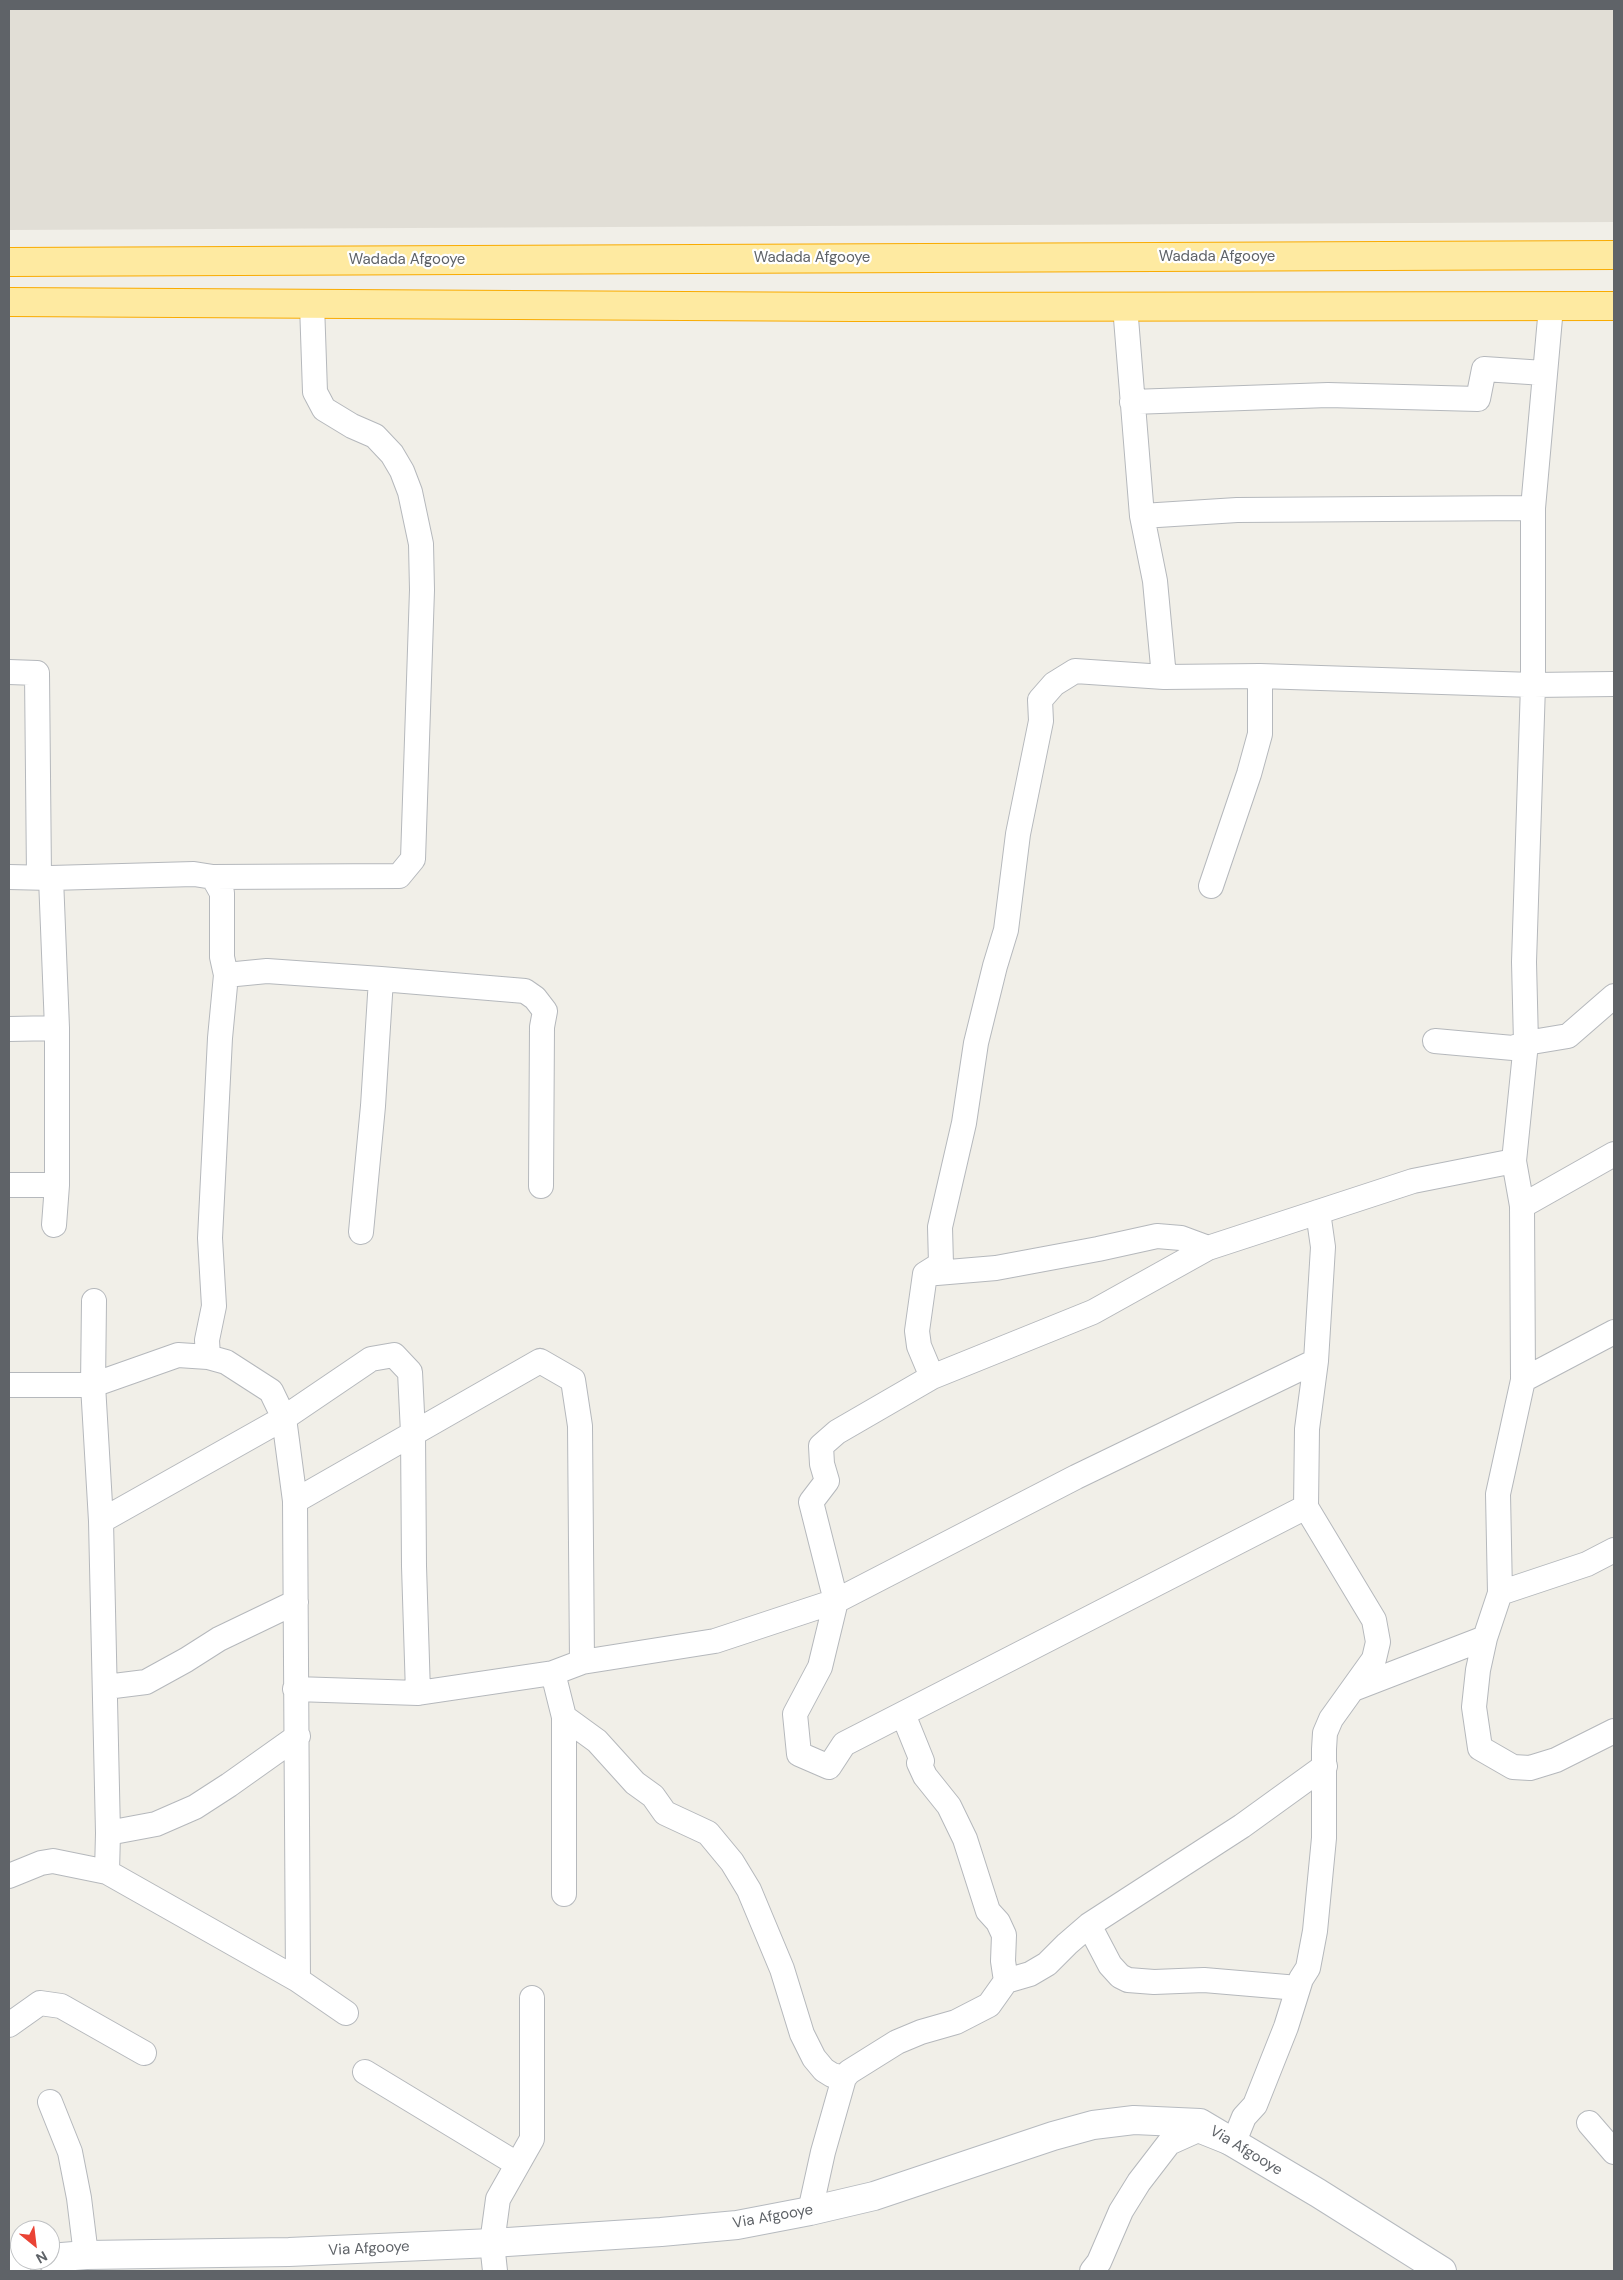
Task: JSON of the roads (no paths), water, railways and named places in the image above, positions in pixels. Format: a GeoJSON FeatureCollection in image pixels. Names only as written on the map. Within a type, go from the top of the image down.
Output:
{"type":"FeatureCollection","features":[{"type":"Feature","properties":{"kind":"highway","name":"Wadada Afgooye"},"geometry":{"type":"LineString","coordinates":[[9,262],[1614,255]]}},
{"type":"Feature","properties":{"kind":"highway"},"geometry":{"type":"LineString","coordinates":[[9,302],[1614,306]]}},
{"type":"Feature","properties":{"kind":"main road","name":"Via Afgooye"},"geometry":{"type":"LineString","coordinates":[[64,2261],[237,2262],[728,2226],[810,2211],[874,2196],[1053,2136],[1093,2125],[1134,2120],[1200,2124],[1318,2193],[1442,2271]]}},
{"type":"Feature","properties":{"kind":"street"},"geometry":{"type":"LineString","coordinates":[[9,877],[45,878],[194,874],[213,877],[399,876],[413,859],[422,590],[421,544],[410,492],[402,471],[392,454],[375,436],[352,426],[324,409],[315,392],[312,304]]}},
{"type":"Feature","properties":{"kind":"street"},"geometry":{"type":"LineString","coordinates":[[1125,306],[1142,516],[1155,581],[1164,677]]}},
{"type":"Feature","properties":{"kind":"street"},"geometry":{"type":"LineString","coordinates":[[1551,307],[1534,508],[1533,685],[1524,962],[1526,1043],[1514,1161],[1522,1206],[1523,1380],[1498,1494],[1500,1593],[1485,1638],[1478,1670],[1474,1707],[1480,1748],[1513,1767],[1530,1768],[1556,1760],[1614,1731]]}},
{"type":"Feature","properties":{"kind":"street"},"geometry":{"type":"LineString","coordinates":[[1132,402],[1328,394],[1478,399],[1484,369],[1544,373]]}},
{"type":"Feature","properties":{"kind":"street"},"geometry":{"type":"LineString","coordinates":[[1142,516],[1237,510],[1534,508]]}},
{"type":"Feature","properties":{"kind":"street"},"geometry":{"type":"LineString","coordinates":[[9,672],[37,673],[45,878],[57,1028],[57,1185],[54,1225]]}},
{"type":"Feature","properties":{"kind":"street"},"geometry":{"type":"LineString","coordinates":[[925,1274],[941,1264],[940,1227],[964,1123],[976,1043],[1006,930],[1018,834],[1041,721],[1040,700],[1054,684],[1075,672],[1164,677],[1260,676],[1533,685],[1614,684]]}},
{"type":"Feature","properties":{"kind":"street"},"geometry":{"type":"LineString","coordinates":[[1211,886],[1249,774],[1260,734],[1260,676]]}},
{"type":"Feature","properties":{"kind":"street"},"geometry":{"type":"LineString","coordinates":[[208,1357],[207,1340],[214,1306],[210,1238],[220,1038],[226,975],[222,957],[222,893],[213,877]]}},
{"type":"Feature","properties":{"kind":"street"},"geometry":{"type":"LineString","coordinates":[[226,975],[267,971],[381,979],[525,992],[535,998],[545,1011],[542,1027],[541,1186]]}},
{"type":"Feature","properties":{"kind":"street"},"geometry":{"type":"LineString","coordinates":[[361,1232],[373,1106],[381,979]]}},
{"type":"Feature","properties":{"kind":"street"},"geometry":{"type":"LineString","coordinates":[[1435,1040],[1513,1048],[1526,1043],[1568,1036],[1614,996]]}},
{"type":"Feature","properties":{"kind":"street"},"geometry":{"type":"LineString","coordinates":[[9,1029],[57,1028]]}},
{"type":"Feature","properties":{"kind":"street"},"geometry":{"type":"LineString","coordinates":[[1522,1206],[1614,1154]]}},
{"type":"Feature","properties":{"kind":"street"},"geometry":{"type":"LineString","coordinates":[[1306,1507],[844,1744],[829,1767],[799,1754],[795,1714],[820,1667],[836,1601],[812,1502],[827,1481],[822,1464],[822,1446],[837,1432],[932,1377],[1093,1312],[1208,1248],[1413,1181],[1514,1161]]}},
{"type":"Feature","properties":{"kind":"street"},"geometry":{"type":"LineString","coordinates":[[9,1185],[57,1185]]}},
{"type":"Feature","properties":{"kind":"street"},"geometry":{"type":"LineString","coordinates":[[1101,2268],[1121,2211],[1139,2182],[1170,2143],[1198,2130],[1233,2144],[1244,2117],[1255,2105],[1286,2028],[1298,1988],[1308,1968],[1321,1878],[1324,1838],[1325,1734],[1331,1719],[1374,1658],[1378,1642],[1374,1620],[1306,1507],[1306,1429],[1316,1360],[1323,1247],[1318,1212]]}},
{"type":"Feature","properties":{"kind":"street"},"geometry":{"type":"LineString","coordinates":[[925,1274],[996,1268],[1157,1236],[1181,1238],[1208,1248]]}},
{"type":"Feature","properties":{"kind":"street"},"geometry":{"type":"LineString","coordinates":[[925,1274],[917,1331],[918,1346],[932,1377]]}},
{"type":"Feature","properties":{"kind":"street"},"geometry":{"type":"LineString","coordinates":[[94,1301],[93,1385],[101,1521],[102,1615],[106,1687],[107,1872]]}},
{"type":"Feature","properties":{"kind":"street"},"geometry":{"type":"LineString","coordinates":[[1523,1380],[1614,1332]]}},
{"type":"Feature","properties":{"kind":"street"},"geometry":{"type":"LineString","coordinates":[[9,1385],[93,1385],[178,1355],[208,1357],[226,1362],[271,1391],[284,1418],[295,1501],[295,1689],[298,1736],[298,1980]]}},
{"type":"Feature","properties":{"kind":"street"},"geometry":{"type":"LineString","coordinates":[[101,1521],[284,1418],[371,1359],[394,1355],[410,1372],[418,1693]]}},
{"type":"Feature","properties":{"kind":"street"},"geometry":{"type":"LineString","coordinates":[[295,1689],[418,1693],[553,1673],[582,1662],[715,1640],[836,1601],[1076,1477],[1316,1360]]}},
{"type":"Feature","properties":{"kind":"street"},"geometry":{"type":"LineString","coordinates":[[295,1501],[540,1361],[573,1380],[580,1426],[582,1662]]}},
{"type":"Feature","properties":{"kind":"street"},"geometry":{"type":"LineString","coordinates":[[1500,1593],[1587,1564],[1614,1550]]}},
{"type":"Feature","properties":{"kind":"street"},"geometry":{"type":"LineString","coordinates":[[106,1687],[146,1682],[219,1639],[296,1602]]}},
{"type":"Feature","properties":{"kind":"street"},"geometry":{"type":"LineString","coordinates":[[1353,1689],[1485,1638]]}},
{"type":"Feature","properties":{"kind":"street"},"geometry":{"type":"LineString","coordinates":[[553,1673],[564,1717],[564,1894]]}},
{"type":"Feature","properties":{"kind":"street"},"geometry":{"type":"LineString","coordinates":[[904,1714],[922,1761],[919,1763],[926,1776],[949,1806],[965,1839],[988,1911],[998,1922],[1004,1936],[1003,1961],[1006,1981]]}},
{"type":"Feature","properties":{"kind":"street"},"geometry":{"type":"LineString","coordinates":[[564,1717],[597,1741],[635,1783],[652,1796],[665,1813],[708,1833],[732,1862],[749,1890],[782,1970],[802,2034],[814,2058],[824,2070],[832,2075],[844,2078]]}},
{"type":"Feature","properties":{"kind":"street"},"geometry":{"type":"LineString","coordinates":[[108,1833],[156,1824],[195,1807],[298,1736]]}},
{"type":"Feature","properties":{"kind":"street"},"geometry":{"type":"LineString","coordinates":[[810,2211],[823,2152],[844,2078],[849,2072],[897,2042],[921,2032],[956,2022],[989,2005],[1006,1981],[1030,1974],[1047,1964],[1088,1925],[1242,1826],[1325,1766]]}},
{"type":"Feature","properties":{"kind":"street"},"geometry":{"type":"LineString","coordinates":[[9,1876],[41,1863],[53,1861],[107,1872],[298,1980],[346,2013]]}},
{"type":"Feature","properties":{"kind":"street"},"geometry":{"type":"LineString","coordinates":[[1088,1925],[1110,1966],[1120,1976],[1128,1980],[1154,1982],[1204,1980],[1298,1988]]}},
{"type":"Feature","properties":{"kind":"street"},"geometry":{"type":"LineString","coordinates":[[495,2271],[492,2243],[498,2199],[532,2139],[532,1998]]}},
{"type":"Feature","properties":{"kind":"street"},"geometry":{"type":"LineString","coordinates":[[9,2025],[40,2004],[61,2006],[144,2053]]}},
{"type":"Feature","properties":{"kind":"street"},"geometry":{"type":"LineString","coordinates":[[365,2072],[517,2164]]}},
{"type":"Feature","properties":{"kind":"street"},"geometry":{"type":"LineString","coordinates":[[50,2102],[70,2152],[79,2198],[64,2261]]}},
{"type":"Feature","properties":{"kind":"street"},"geometry":{"type":"LineString","coordinates":[[1589,2123],[1614,2152]]}}]}
